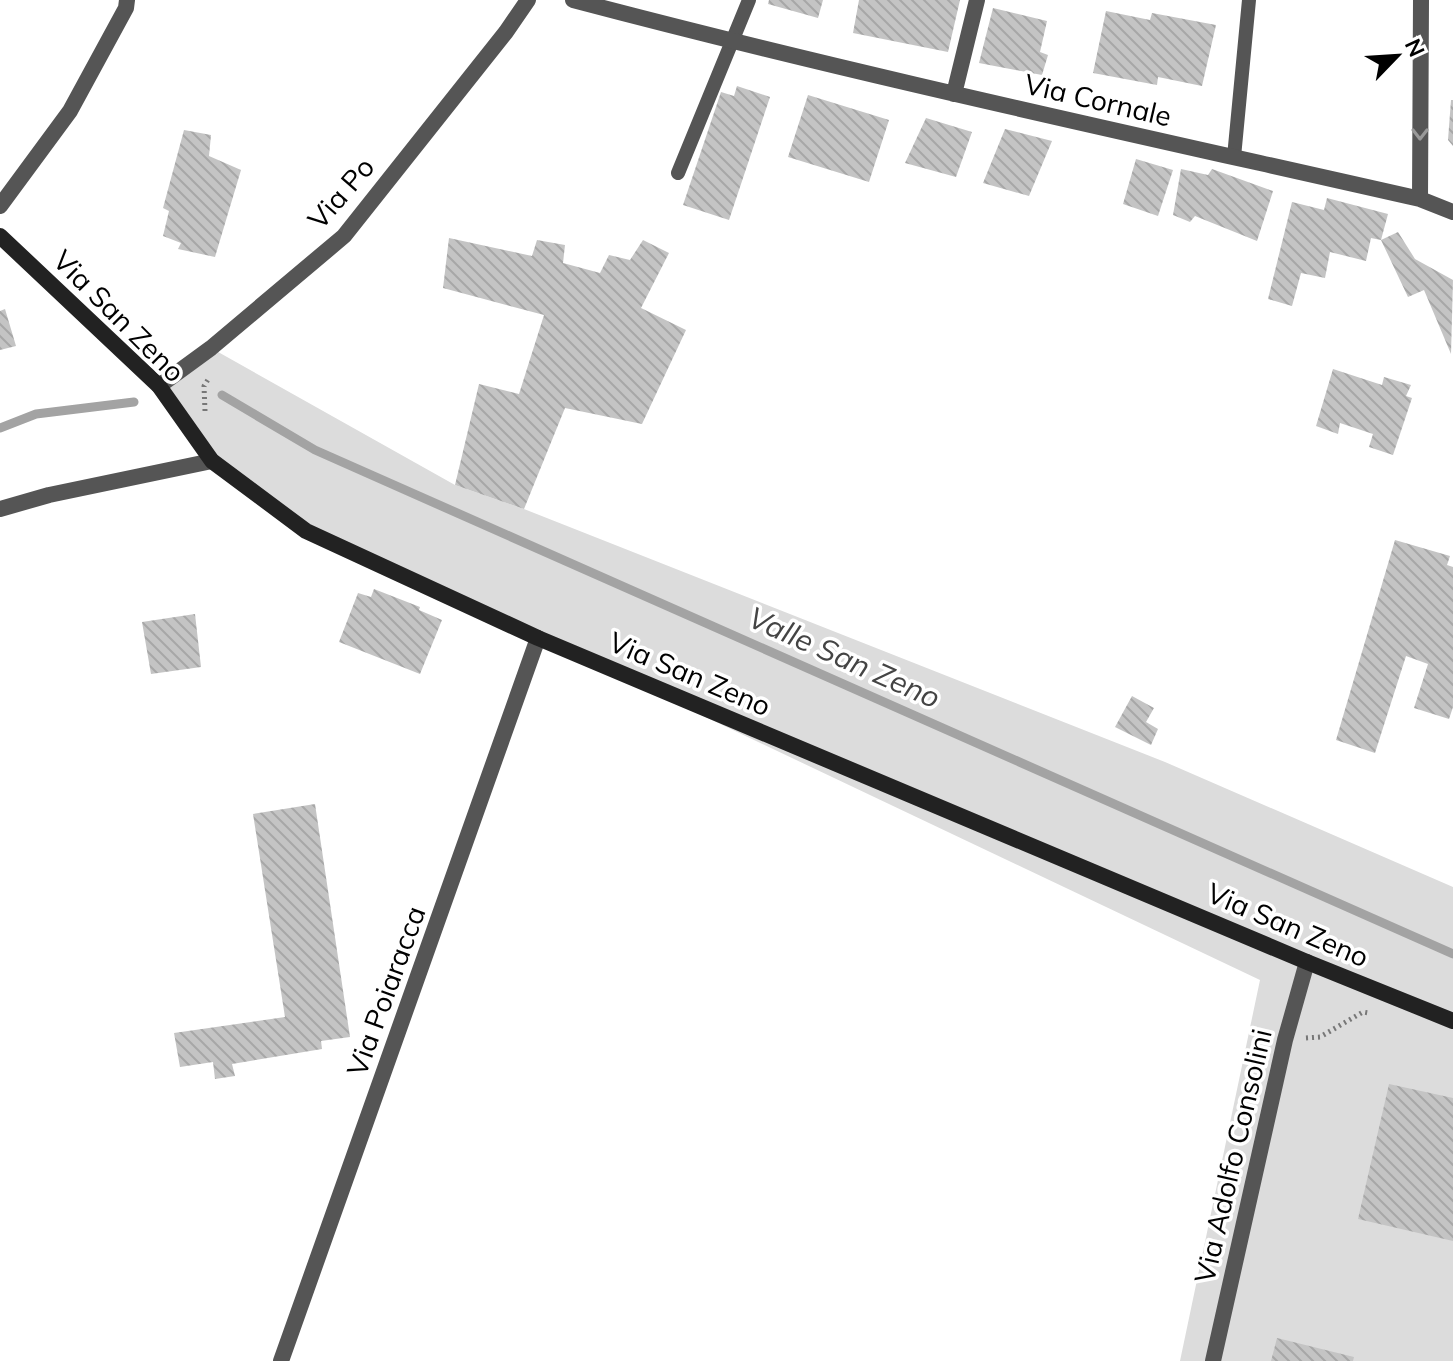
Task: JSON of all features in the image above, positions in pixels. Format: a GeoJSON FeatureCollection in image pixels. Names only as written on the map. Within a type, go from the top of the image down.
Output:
{"type":"FeatureCollection","features":[{"type":"Feature","properties":{"kind":"street"},"geometry":{"type":"LineString","coordinates":[[0,206],[70,111],[126,8],[127,0]]}},
{"type":"Feature","properties":{"kind":"street","name":"Via Po"},"geometry":{"type":"LineString","coordinates":[[159,386],[211,348],[344,236],[528,0]]}},
{"type":"Feature","properties":{"kind":"street","name":"Via Cornale"},"geometry":{"type":"LineString","coordinates":[[573,0],[731,42],[1420,199],[1453,212]]}},
{"type":"Feature","properties":{"kind":"street"},"geometry":{"type":"LineString","coordinates":[[954,94],[977,0]]}},
{"type":"Feature","properties":{"kind":"street"},"geometry":{"type":"LineString","coordinates":[[1420,199],[1421,0]]}},
{"type":"Feature","properties":{"kind":"street","name":"Via San Zeno"},"geometry":{"type":"LineString","coordinates":[[0,236],[159,386],[212,461],[306,531],[538,638],[1453,1021]]}},
{"type":"Feature","properties":{"kind":"street"},"geometry":{"type":"LineString","coordinates":[[0,509],[49,495],[212,461]]}},
{"type":"Feature","properties":{"kind":"street","name":"Via Poiaracca"},"geometry":{"type":"LineString","coordinates":[[281,1361],[538,638]]}},
{"type":"Feature","properties":{"kind":"street","name":"Via Adolfo Consolini"},"geometry":{"type":"LineString","coordinates":[[1213,1361],[1285,1040],[1307,962]]}},
{"type":"Feature","properties":{"kind":"lane"},"geometry":{"type":"LineString","coordinates":[[678,173],[749,0]]}},
{"type":"Feature","properties":{"kind":"lane"},"geometry":{"type":"LineString","coordinates":[[1234,157],[1249,0]]}},
{"type":"Feature","properties":{"kind":"path"},"geometry":{"type":"LineString","coordinates":[[205,413],[204,386],[218,361],[211,348]]}},
{"type":"Feature","properties":{"kind":"path"},"geometry":{"type":"LineString","coordinates":[[1285,1040],[1320,1037],[1363,1012],[1374,1014]]}},
{"type":"Feature","properties":{"kind":"shaded area"},"geometry":{"type":"Polygon","coordinates":[[[211,348],[455,485],[524,509],[1165,762],[1453,887],[1453,1361],[1180,1361],[1260,980],[539,638],[306,531],[212,461],[159,386],[211,348]]]}},
{"type":"Feature","properties":{"kind":"building"},"geometry":{"type":"Polygon","coordinates":[[[769,0],[823,0],[818,18],[768,4],[769,0]]]}},
{"type":"Feature","properties":{"kind":"building"},"geometry":{"type":"Polygon","coordinates":[[[859,0],[960,0],[948,52],[853,33],[859,0]]]}},
{"type":"Feature","properties":{"kind":"building"},"geometry":{"type":"Polygon","coordinates":[[[993,8],[1047,21],[1040,52],[1048,55],[1042,75],[979,63],[993,8]]]}},
{"type":"Feature","properties":{"kind":"building"},"geometry":{"type":"Polygon","coordinates":[[[1106,11],[1150,20],[1152,13],[1216,25],[1202,86],[1158,77],[1157,85],[1093,73],[1106,11]]]}},
{"type":"Feature","properties":{"kind":"building"},"geometry":{"type":"Polygon","coordinates":[[[737,86],[770,97],[729,220],[683,205],[721,92],[734,96],[737,86]]]}},
{"type":"Feature","properties":{"kind":"building"},"geometry":{"type":"Polygon","coordinates":[[[808,95],[889,120],[869,182],[788,157],[808,95]]]}},
{"type":"Feature","properties":{"kind":"building"},"geometry":{"type":"Polygon","coordinates":[[[1453,100],[1453,146],[1448,140],[1453,100]]]}},
{"type":"Feature","properties":{"kind":"building"},"geometry":{"type":"Polygon","coordinates":[[[926,118],[972,132],[956,177],[905,163],[926,118]]]}},
{"type":"Feature","properties":{"kind":"building"},"geometry":{"type":"Polygon","coordinates":[[[1005,129],[1052,141],[1029,196],[983,183],[1005,129]]]}},
{"type":"Feature","properties":{"kind":"building"},"geometry":{"type":"Polygon","coordinates":[[[184,130],[211,135],[209,156],[241,170],[215,257],[178,249],[181,243],[163,236],[169,211],[163,208],[184,130]]]}},
{"type":"Feature","properties":{"kind":"building"},"geometry":{"type":"Polygon","coordinates":[[[1136,159],[1173,170],[1158,216],[1123,204],[1136,159]]]}},
{"type":"Feature","properties":{"kind":"building"},"geometry":{"type":"Polygon","coordinates":[[[1181,169],[1208,175],[1212,169],[1273,191],[1257,241],[1195,216],[1190,222],[1173,215],[1181,169]]]}},
{"type":"Feature","properties":{"kind":"building"},"geometry":{"type":"Polygon","coordinates":[[[1327,198],[1388,214],[1381,240],[1371,238],[1366,261],[1330,252],[1325,278],[1301,273],[1292,306],[1268,299],[1292,202],[1324,210],[1327,198]]]}},
{"type":"Feature","properties":{"kind":"building"},"geometry":{"type":"Polygon","coordinates":[[[1398,232],[1415,259],[1453,280],[1451,354],[1424,290],[1408,297],[1381,240],[1398,232]]]}},
{"type":"Feature","properties":{"kind":"building"},"geometry":{"type":"Polygon","coordinates":[[[449,238],[532,256],[537,240],[565,245],[563,263],[600,273],[609,255],[630,260],[643,240],[669,253],[641,308],[686,330],[642,424],[565,408],[524,509],[455,485],[479,384],[519,394],[544,315],[443,288],[449,238]]]}},
{"type":"Feature","properties":{"kind":"building"},"geometry":{"type":"Polygon","coordinates":[[[5,309],[16,346],[0,350],[0,311],[5,309]]]}},
{"type":"Feature","properties":{"kind":"building"},"geometry":{"type":"Polygon","coordinates":[[[1333,369],[1382,385],[1384,377],[1411,385],[1406,396],[1412,398],[1393,455],[1369,447],[1373,434],[1340,423],[1338,434],[1316,426],[1333,369]]]}},
{"type":"Feature","properties":{"kind":"building"},"geometry":{"type":"Polygon","coordinates":[[[1395,540],[1450,556],[1447,565],[1453,567],[1453,707],[1449,719],[1414,708],[1428,664],[1406,656],[1375,753],[1336,740],[1395,540]]]}},
{"type":"Feature","properties":{"kind":"building"},"geometry":{"type":"Polygon","coordinates":[[[374,589],[420,607],[419,610],[442,620],[420,674],[339,642],[358,593],[371,597],[374,589]]]}},
{"type":"Feature","properties":{"kind":"building"},"geometry":{"type":"Polygon","coordinates":[[[195,614],[201,667],[151,674],[142,622],[195,614]]]}},
{"type":"Feature","properties":{"kind":"building"},"geometry":{"type":"Polygon","coordinates":[[[1132,696],[1154,708],[1146,722],[1158,729],[1151,745],[1115,727],[1132,696]]]}},
{"type":"Feature","properties":{"kind":"building"},"geometry":{"type":"Polygon","coordinates":[[[315,804],[350,1037],[321,1041],[322,1049],[232,1064],[235,1076],[215,1079],[213,1062],[180,1067],[174,1033],[285,1017],[253,814],[315,804]]]}},
{"type":"Feature","properties":{"kind":"building"},"geometry":{"type":"Polygon","coordinates":[[[1389,1084],[1453,1098],[1453,1241],[1358,1219],[1389,1084]]]}},
{"type":"Feature","properties":{"kind":"building"},"geometry":{"type":"Polygon","coordinates":[[[1277,1338],[1354,1357],[1353,1361],[1271,1361],[1277,1338]]]}},
{"type":"Feature","properties":{"kind":"waterway","name":"Valle San Zeno"},"geometry":{"type":"LineString","coordinates":[[222,395],[315,450],[1453,954]]}},
{"type":"Feature","properties":{"kind":"waterway","name":"Valle San Zeno"},"geometry":{"type":"LineString","coordinates":[[0,428],[36,414],[134,402]]}}]}
